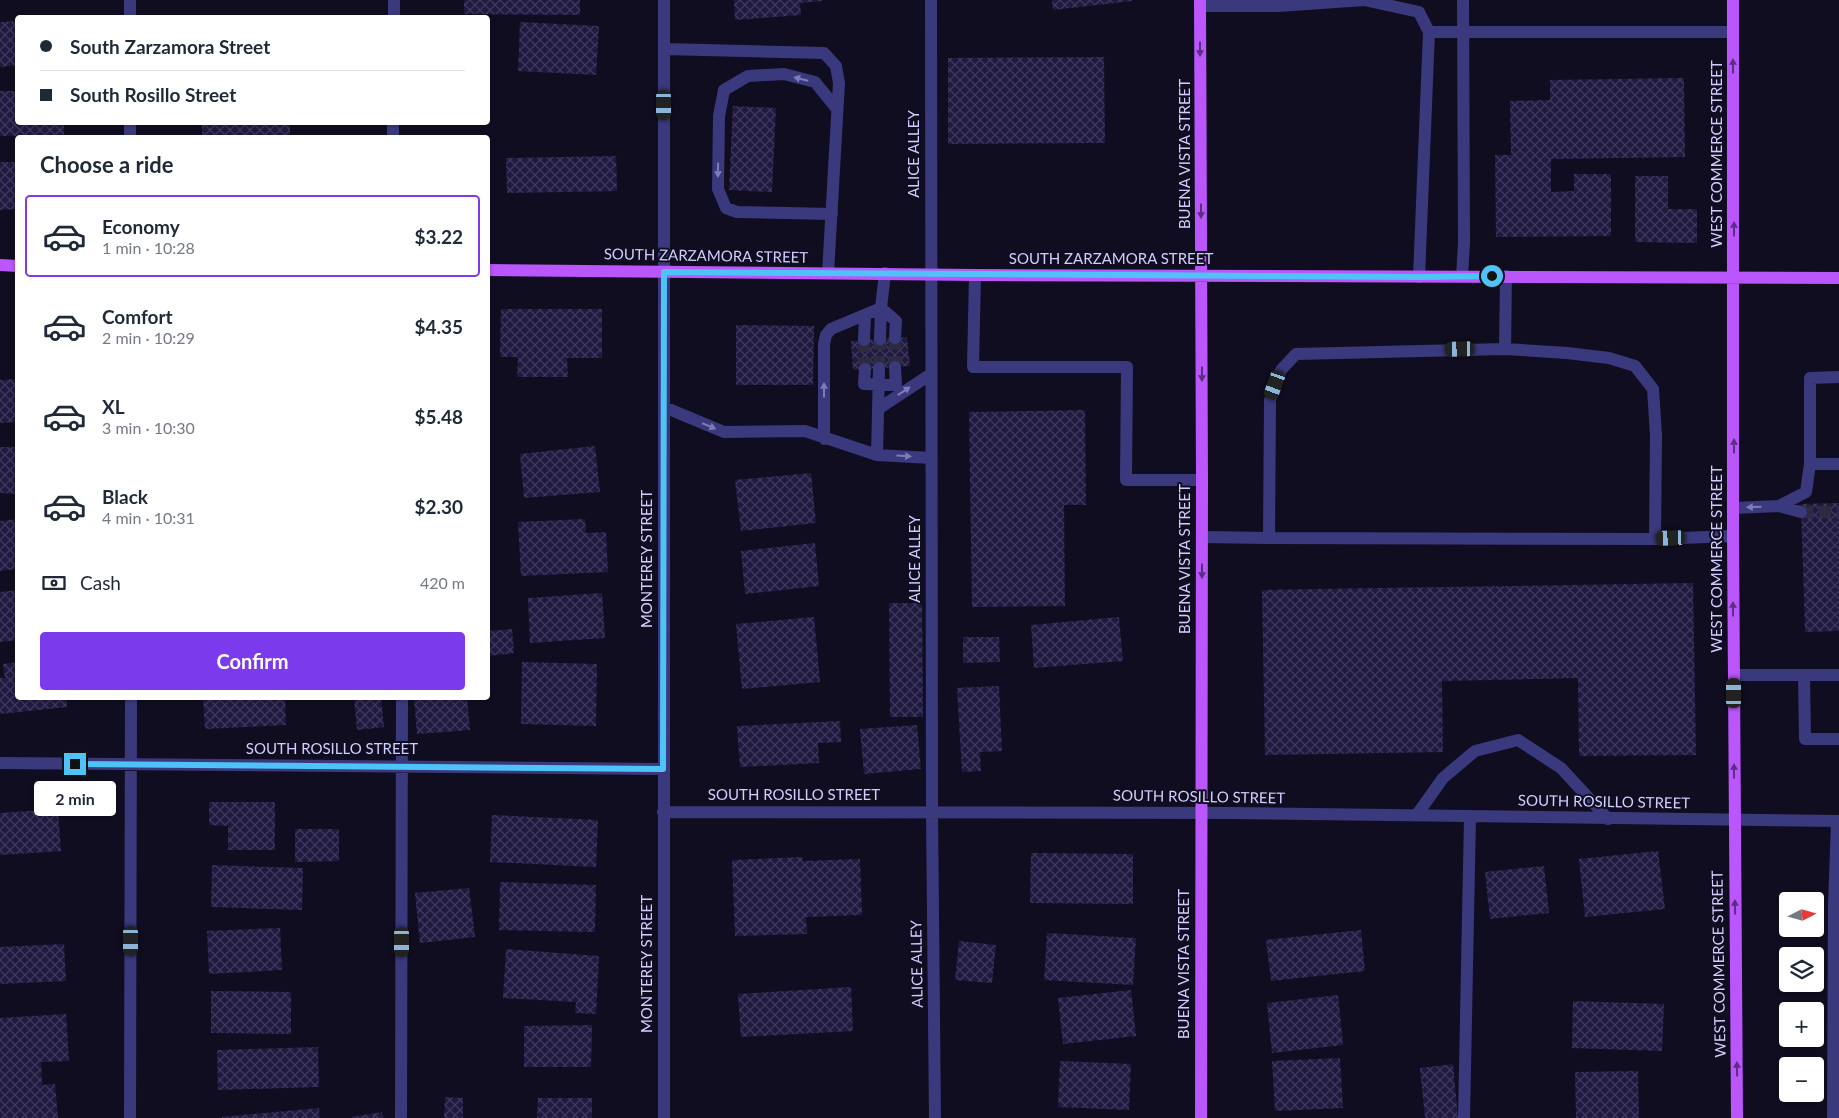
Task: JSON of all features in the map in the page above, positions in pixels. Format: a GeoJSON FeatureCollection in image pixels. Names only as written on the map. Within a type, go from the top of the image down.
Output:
{"type":"FeatureCollection","features":[{"type":"Feature","properties":{"kind":"main road","name":"WEST COMMERCE STREET"},"geometry":{"type":"LineString","coordinates":[[1733,0],[1734,820],[1737,1118]]}},
{"type":"Feature","properties":{"kind":"main road","name":"BUENA VISTA STREET"},"geometry":{"type":"LineString","coordinates":[[1200,3],[1202,480],[1201,1118]]}},
{"type":"Feature","properties":{"kind":"main road"},"geometry":{"type":"LineString","coordinates":[[0,265],[15,266]]}},
{"type":"Feature","properties":{"kind":"main road","name":"SOUTH ZARZAMORA STREET"},"geometry":{"type":"LineString","coordinates":[[490,270],[1839,278]]}},
{"type":"Feature","properties":{"kind":"street"},"geometry":{"type":"LineString","coordinates":[[130,0],[130,15]]}},
{"type":"Feature","properties":{"kind":"street"},"geometry":{"type":"LineString","coordinates":[[394,0],[394,15]]}},
{"type":"Feature","properties":{"kind":"street","name":"MONTEREY STREET"},"geometry":{"type":"LineString","coordinates":[[664,0],[664,1118]]}},
{"type":"Feature","properties":{"kind":"street","name":"ALICE ALLEY"},"geometry":{"type":"LineString","coordinates":[[930,0],[932,811],[935,1118]]}},
{"type":"Feature","properties":{"kind":"street"},"geometry":{"type":"LineString","coordinates":[[1200,3],[1278,6],[1364,0],[1419,12],[1430,32],[1419,277]]}},
{"type":"Feature","properties":{"kind":"street"},"geometry":{"type":"LineString","coordinates":[[1462,276],[1464,243],[1464,0]]}},
{"type":"Feature","properties":{"kind":"street"},"geometry":{"type":"LineString","coordinates":[[1430,32],[1733,32]]}},
{"type":"Feature","properties":{"kind":"street"},"geometry":{"type":"LineString","coordinates":[[664,49],[824,53],[836,66],[839,83],[828,273]]}},
{"type":"Feature","properties":{"kind":"street"},"geometry":{"type":"LineString","coordinates":[[832,214],[737,212],[726,208],[718,189],[720,116],[724,90],[748,76],[784,74],[815,82],[837,109]]}},
{"type":"Feature","properties":{"kind":"street"},"geometry":{"type":"LineString","coordinates":[[880,339],[885,273]]}},
{"type":"Feature","properties":{"kind":"street"},"geometry":{"type":"LineString","coordinates":[[975,274],[973,367],[1127,367],[1126,480],[1202,480]]}},
{"type":"Feature","properties":{"kind":"street"},"geometry":{"type":"LineString","coordinates":[[1505,349],[1506,276]]}},
{"type":"Feature","properties":{"kind":"street"},"geometry":{"type":"LineString","coordinates":[[824,439],[826,335],[831,329],[881,308]]}},
{"type":"Feature","properties":{"kind":"street"},"geometry":{"type":"LineString","coordinates":[[881,308],[896,322],[895,338]]}},
{"type":"Feature","properties":{"kind":"street"},"geometry":{"type":"LineString","coordinates":[[864,340],[865,315]]}},
{"type":"Feature","properties":{"kind":"street"},"geometry":{"type":"LineString","coordinates":[[1269,538],[1270,400],[1281,370],[1296,354],[1505,349],[1609,358],[1634,366],[1654,389],[1656,435],[1655,539]]}},
{"type":"Feature","properties":{"kind":"street"},"geometry":{"type":"LineString","coordinates":[[865,369],[864,384],[896,385],[895,367]]}},
{"type":"Feature","properties":{"kind":"street"},"geometry":{"type":"LineString","coordinates":[[877,455],[879,368]]}},
{"type":"Feature","properties":{"kind":"street"},"geometry":{"type":"LineString","coordinates":[[878,409],[931,374]]}},
{"type":"Feature","properties":{"kind":"street"},"geometry":{"type":"LineString","coordinates":[[1779,506],[1806,492],[1810,464],[1810,378],[1839,377]]}},
{"type":"Feature","properties":{"kind":"street"},"geometry":{"type":"LineString","coordinates":[[664,407],[724,432],[805,431],[824,439],[877,455],[931,458]]}},
{"type":"Feature","properties":{"kind":"street"},"geometry":{"type":"LineString","coordinates":[[1810,464],[1839,464]]}},
{"type":"Feature","properties":{"kind":"street"},"geometry":{"type":"LineString","coordinates":[[1734,508],[1779,506],[1801,512]]}},
{"type":"Feature","properties":{"kind":"street"},"geometry":{"type":"LineString","coordinates":[[1202,537],[1655,539],[1733,536]]}},
{"type":"Feature","properties":{"kind":"street"},"geometry":{"type":"LineString","coordinates":[[1734,675],[1839,675]]}},
{"type":"Feature","properties":{"kind":"street"},"geometry":{"type":"LineString","coordinates":[[1804,675],[1804,739],[1839,739]]}},
{"type":"Feature","properties":{"kind":"street"},"geometry":{"type":"LineString","coordinates":[[130,1118],[131,700]]}},
{"type":"Feature","properties":{"kind":"street"},"geometry":{"type":"LineString","coordinates":[[401,1118],[402,700]]}},
{"type":"Feature","properties":{"kind":"street"},"geometry":{"type":"LineString","coordinates":[[1416,816],[1443,778],[1474,751],[1518,740],[1561,768],[1608,819]]}},
{"type":"Feature","properties":{"kind":"street","name":"SOUTH ROSILLO STREET"},"geometry":{"type":"LineString","coordinates":[[0,763],[663,769]]}},
{"type":"Feature","properties":{"kind":"street","name":"SOUTH ROSILLO STREET"},"geometry":{"type":"LineString","coordinates":[[663,812],[1201,812],[1838,821]]}},
{"type":"Feature","properties":{"kind":"street"},"geometry":{"type":"LineString","coordinates":[[1464,1118],[1470,817]]}},
{"type":"Feature","properties":{"kind":"street"},"geometry":{"type":"LineString","coordinates":[[1833,1118],[1838,821]]}},
{"type":"Feature","properties":{"kind":"building"},"geometry":{"type":"Polygon","coordinates":[[[464,0],[580,0],[580,15],[464,14],[464,0]]]}},
{"type":"Feature","properties":{"kind":"building"},"geometry":{"type":"Polygon","coordinates":[[[734,0],[822,1],[800,3],[801,15],[735,20],[734,0]]]}},
{"type":"Feature","properties":{"kind":"building"},"geometry":{"type":"Polygon","coordinates":[[[1052,0],[1132,0],[1132,1],[1053,10],[1052,0]]]}},
{"type":"Feature","properties":{"kind":"building"},"geometry":{"type":"Polygon","coordinates":[[[15,21],[15,65],[0,67],[0,22],[15,21]]]}},
{"type":"Feature","properties":{"kind":"building"},"geometry":{"type":"Polygon","coordinates":[[[520,22],[599,26],[596,75],[518,71],[520,22]]]}},
{"type":"Feature","properties":{"kind":"building"},"geometry":{"type":"Polygon","coordinates":[[[1104,57],[1105,143],[948,144],[948,58],[1104,57]]]}},
{"type":"Feature","properties":{"kind":"building"},"geometry":{"type":"Polygon","coordinates":[[[1684,78],[1685,157],[1551,159],[1551,192],[1574,191],[1574,174],[1611,174],[1611,236],[1496,237],[1495,155],[1511,155],[1510,101],[1550,100],[1550,80],[1684,78]]]}},
{"type":"Feature","properties":{"kind":"building"},"geometry":{"type":"Polygon","coordinates":[[[0,91],[15,91],[15,125],[64,125],[64,135],[0,136],[0,91]]]}},
{"type":"Feature","properties":{"kind":"building"},"geometry":{"type":"Polygon","coordinates":[[[733,106],[776,108],[772,192],[729,190],[733,106]]]}},
{"type":"Feature","properties":{"kind":"building"},"geometry":{"type":"Polygon","coordinates":[[[202,125],[290,125],[290,135],[202,135],[202,125]]]}},
{"type":"Feature","properties":{"kind":"building"},"geometry":{"type":"Polygon","coordinates":[[[616,156],[617,191],[507,193],[506,158],[616,156]]]}},
{"type":"Feature","properties":{"kind":"building"},"geometry":{"type":"Polygon","coordinates":[[[0,162],[15,162],[15,209],[0,210],[0,162]]]}},
{"type":"Feature","properties":{"kind":"building"},"geometry":{"type":"Polygon","coordinates":[[[1635,176],[1668,176],[1668,209],[1697,209],[1697,243],[1635,242],[1635,176]]]}},
{"type":"Feature","properties":{"kind":"building"},"geometry":{"type":"Polygon","coordinates":[[[501,309],[602,309],[602,358],[567,358],[568,377],[517,377],[518,357],[500,357],[501,309]]]}},
{"type":"Feature","properties":{"kind":"building"},"geometry":{"type":"Polygon","coordinates":[[[736,325],[814,326],[813,385],[736,385],[736,325]]]}},
{"type":"Feature","properties":{"kind":"building"},"geometry":{"type":"Polygon","coordinates":[[[907,337],[910,366],[853,370],[851,341],[907,337]]]}},
{"type":"Feature","properties":{"kind":"building"},"geometry":{"type":"Polygon","coordinates":[[[15,379],[15,422],[0,423],[0,380],[15,379]]]}},
{"type":"Feature","properties":{"kind":"building"},"geometry":{"type":"Polygon","coordinates":[[[1085,410],[1086,505],[1064,505],[1065,606],[972,607],[969,412],[1085,410]]]}},
{"type":"Feature","properties":{"kind":"building"},"geometry":{"type":"Polygon","coordinates":[[[595,446],[600,492],[524,498],[520,454],[595,446]]]}},
{"type":"Feature","properties":{"kind":"building"},"geometry":{"type":"Polygon","coordinates":[[[0,447],[15,447],[15,494],[0,493],[0,447]]]}},
{"type":"Feature","properties":{"kind":"building"},"geometry":{"type":"Polygon","coordinates":[[[811,473],[816,523],[741,531],[735,480],[811,473]]]}},
{"type":"Feature","properties":{"kind":"building"},"geometry":{"type":"Polygon","coordinates":[[[1839,503],[1839,631],[1805,632],[1801,504],[1839,503]]]}},
{"type":"Feature","properties":{"kind":"building"},"geometry":{"type":"Polygon","coordinates":[[[15,519],[15,569],[0,571],[0,521],[15,519]]]}},
{"type":"Feature","properties":{"kind":"building"},"geometry":{"type":"Polygon","coordinates":[[[585,519],[586,533],[606,532],[608,572],[521,576],[518,522],[585,519]]]}},
{"type":"Feature","properties":{"kind":"building"},"geometry":{"type":"Polygon","coordinates":[[[815,543],[819,586],[745,594],[741,551],[815,543]]]}},
{"type":"Feature","properties":{"kind":"building"},"geometry":{"type":"Polygon","coordinates":[[[1693,583],[1696,755],[1579,756],[1578,678],[1442,681],[1443,752],[1265,755],[1262,590],[1693,583]]]}},
{"type":"Feature","properties":{"kind":"building"},"geometry":{"type":"Polygon","coordinates":[[[15,590],[15,640],[0,642],[0,592],[15,590]]]}},
{"type":"Feature","properties":{"kind":"building"},"geometry":{"type":"Polygon","coordinates":[[[602,593],[605,638],[530,643],[528,598],[602,593]]]}},
{"type":"Feature","properties":{"kind":"building"},"geometry":{"type":"Polygon","coordinates":[[[889,603],[922,603],[923,717],[890,717],[889,603]]]}},
{"type":"Feature","properties":{"kind":"building"},"geometry":{"type":"Polygon","coordinates":[[[814,617],[820,682],[742,689],[736,624],[814,617]]]}},
{"type":"Feature","properties":{"kind":"building"},"geometry":{"type":"Polygon","coordinates":[[[1119,617],[1123,661],[1034,668],[1031,625],[1119,617]]]}},
{"type":"Feature","properties":{"kind":"building"},"geometry":{"type":"Polygon","coordinates":[[[512,629],[514,653],[490,656],[490,631],[512,629]]]}},
{"type":"Feature","properties":{"kind":"building"},"geometry":{"type":"Polygon","coordinates":[[[963,637],[999,637],[1000,662],[963,663],[963,637]]]}},
{"type":"Feature","properties":{"kind":"building"},"geometry":{"type":"Polygon","coordinates":[[[15,662],[15,700],[66,700],[67,707],[0,714],[0,678],[5,678],[3,664],[15,662]]]}},
{"type":"Feature","properties":{"kind":"building"},"geometry":{"type":"Polygon","coordinates":[[[522,662],[597,664],[596,726],[521,724],[522,662]]]}},
{"type":"Feature","properties":{"kind":"building"},"geometry":{"type":"Polygon","coordinates":[[[999,686],[1002,751],[980,752],[981,771],[962,772],[957,688],[999,686]]]}},
{"type":"Feature","properties":{"kind":"building"},"geometry":{"type":"Polygon","coordinates":[[[203,700],[285,700],[286,725],[205,729],[203,700]]]}},
{"type":"Feature","properties":{"kind":"building"},"geometry":{"type":"Polygon","coordinates":[[[354,700],[381,700],[384,727],[357,730],[354,700]]]}},
{"type":"Feature","properties":{"kind":"building"},"geometry":{"type":"Polygon","coordinates":[[[414,700],[467,700],[470,730],[417,734],[414,700]]]}},
{"type":"Feature","properties":{"kind":"building"},"geometry":{"type":"Polygon","coordinates":[[[840,721],[841,742],[818,743],[819,763],[740,767],[737,726],[840,721]]]}},
{"type":"Feature","properties":{"kind":"building"},"geometry":{"type":"Polygon","coordinates":[[[917,725],[921,769],[864,774],[860,729],[917,725]]]}},
{"type":"Feature","properties":{"kind":"building"},"geometry":{"type":"Polygon","coordinates":[[[209,802],[275,802],[275,850],[228,850],[228,826],[209,825],[209,802]]]}},
{"type":"Feature","properties":{"kind":"building"},"geometry":{"type":"Polygon","coordinates":[[[58,809],[61,851],[0,855],[0,813],[58,809]]]}},
{"type":"Feature","properties":{"kind":"building"},"geometry":{"type":"Polygon","coordinates":[[[492,815],[598,820],[596,867],[490,862],[492,815]]]}},
{"type":"Feature","properties":{"kind":"building"},"geometry":{"type":"Polygon","coordinates":[[[295,829],[339,829],[339,861],[295,862],[295,829]]]}},
{"type":"Feature","properties":{"kind":"building"},"geometry":{"type":"Polygon","coordinates":[[[1658,851],[1665,909],[1585,917],[1579,859],[1658,851]]]}},
{"type":"Feature","properties":{"kind":"building"},"geometry":{"type":"Polygon","coordinates":[[[1031,853],[1133,854],[1133,904],[1030,903],[1031,853]]]}},
{"type":"Feature","properties":{"kind":"building"},"geometry":{"type":"Polygon","coordinates":[[[802,857],[803,861],[860,859],[862,915],[806,917],[807,934],[735,936],[732,860],[802,857]]]}},
{"type":"Feature","properties":{"kind":"building"},"geometry":{"type":"Polygon","coordinates":[[[212,865],[303,868],[302,910],[211,907],[212,865]]]}},
{"type":"Feature","properties":{"kind":"building"},"geometry":{"type":"Polygon","coordinates":[[[1544,866],[1549,913],[1490,919],[1485,872],[1544,866]]]}},
{"type":"Feature","properties":{"kind":"building"},"geometry":{"type":"Polygon","coordinates":[[[500,882],[596,885],[595,932],[499,930],[500,882]]]}},
{"type":"Feature","properties":{"kind":"building"},"geometry":{"type":"Polygon","coordinates":[[[469,888],[475,937],[420,943],[415,893],[469,888]]]}},
{"type":"Feature","properties":{"kind":"building"},"geometry":{"type":"Polygon","coordinates":[[[280,928],[282,970],[209,974],[207,931],[280,928]]]}},
{"type":"Feature","properties":{"kind":"building"},"geometry":{"type":"Polygon","coordinates":[[[1361,930],[1365,971],[1271,981],[1266,940],[1361,930]]]}},
{"type":"Feature","properties":{"kind":"building"},"geometry":{"type":"Polygon","coordinates":[[[1047,933],[1136,938],[1133,985],[1044,980],[1047,933]]]}},
{"type":"Feature","properties":{"kind":"building"},"geometry":{"type":"Polygon","coordinates":[[[959,941],[996,945],[992,983],[955,980],[959,941]]]}},
{"type":"Feature","properties":{"kind":"building"},"geometry":{"type":"Polygon","coordinates":[[[64,944],[66,981],[0,984],[0,947],[64,944]]]}},
{"type":"Feature","properties":{"kind":"building"},"geometry":{"type":"Polygon","coordinates":[[[506,949],[599,956],[596,1014],[575,1013],[576,1002],[503,998],[506,949]]]}},
{"type":"Feature","properties":{"kind":"building"},"geometry":{"type":"Polygon","coordinates":[[[851,987],[853,1031],[741,1037],[738,994],[851,987]]]}},
{"type":"Feature","properties":{"kind":"building"},"geometry":{"type":"Polygon","coordinates":[[[1131,990],[1136,1036],[1063,1044],[1058,998],[1131,990]]]}},
{"type":"Feature","properties":{"kind":"building"},"geometry":{"type":"Polygon","coordinates":[[[211,991],[291,992],[291,1034],[211,1033],[211,991]]]}},
{"type":"Feature","properties":{"kind":"building"},"geometry":{"type":"Polygon","coordinates":[[[1338,995],[1343,1045],[1272,1053],[1267,1003],[1338,995]]]}},
{"type":"Feature","properties":{"kind":"building"},"geometry":{"type":"Polygon","coordinates":[[[1573,1001],[1664,1004],[1662,1051],[1572,1048],[1573,1001]]]}},
{"type":"Feature","properties":{"kind":"building"},"geometry":{"type":"Polygon","coordinates":[[[66,1014],[69,1061],[41,1062],[42,1085],[55,1084],[58,1118],[0,1118],[0,1018],[66,1014]]]}},
{"type":"Feature","properties":{"kind":"building"},"geometry":{"type":"Polygon","coordinates":[[[592,1025],[591,1067],[524,1067],[524,1026],[592,1025]]]}},
{"type":"Feature","properties":{"kind":"building"},"geometry":{"type":"Polygon","coordinates":[[[318,1047],[319,1087],[218,1090],[217,1050],[318,1047]]]}},
{"type":"Feature","properties":{"kind":"building"},"geometry":{"type":"Polygon","coordinates":[[[1340,1058],[1343,1108],[1275,1111],[1272,1061],[1340,1058]]]}},
{"type":"Feature","properties":{"kind":"building"},"geometry":{"type":"Polygon","coordinates":[[[1060,1061],[1131,1064],[1129,1110],[1058,1107],[1060,1061]]]}},
{"type":"Feature","properties":{"kind":"building"},"geometry":{"type":"Polygon","coordinates":[[[1453,1064],[1458,1118],[1425,1118],[1420,1068],[1453,1064]]]}},
{"type":"Feature","properties":{"kind":"building"},"geometry":{"type":"Polygon","coordinates":[[[1638,1071],[1639,1118],[1576,1118],[1575,1072],[1638,1071]]]}},
{"type":"Feature","properties":{"kind":"building"},"geometry":{"type":"Polygon","coordinates":[[[445,1097],[463,1098],[463,1118],[444,1118],[445,1097]]]}},
{"type":"Feature","properties":{"kind":"building"},"geometry":{"type":"Polygon","coordinates":[[[538,1098],[592,1098],[592,1118],[537,1118],[538,1098]]]}},
{"type":"Feature","properties":{"kind":"building"},"geometry":{"type":"Polygon","coordinates":[[[319,1108],[320,1118],[222,1118],[222,1117],[319,1108]]]}},
{"type":"Feature","properties":{"kind":"building"},"geometry":{"type":"Polygon","coordinates":[[[382,1112],[383,1118],[352,1117],[382,1112]]]}},
{"type":"Feature","properties":{"kind":"tunnel"},"geometry":{"type":"LineString","coordinates":[[895,338],[895,367]]}},
{"type":"Feature","properties":{"kind":"tunnel"},"geometry":{"type":"LineString","coordinates":[[879,368],[880,339]]}},
{"type":"Feature","properties":{"kind":"tunnel"},"geometry":{"type":"LineString","coordinates":[[864,340],[865,369]]}},
{"type":"Feature","properties":{"kind":"tunnel"},"geometry":{"type":"LineString","coordinates":[[1801,512],[1839,512]]}},
{"type":"Feature","properties":{"kind":"route"},"geometry":{"type":"LineString","coordinates":[[75,764],[663,769],[664,272],[1492,276]]}}]}
